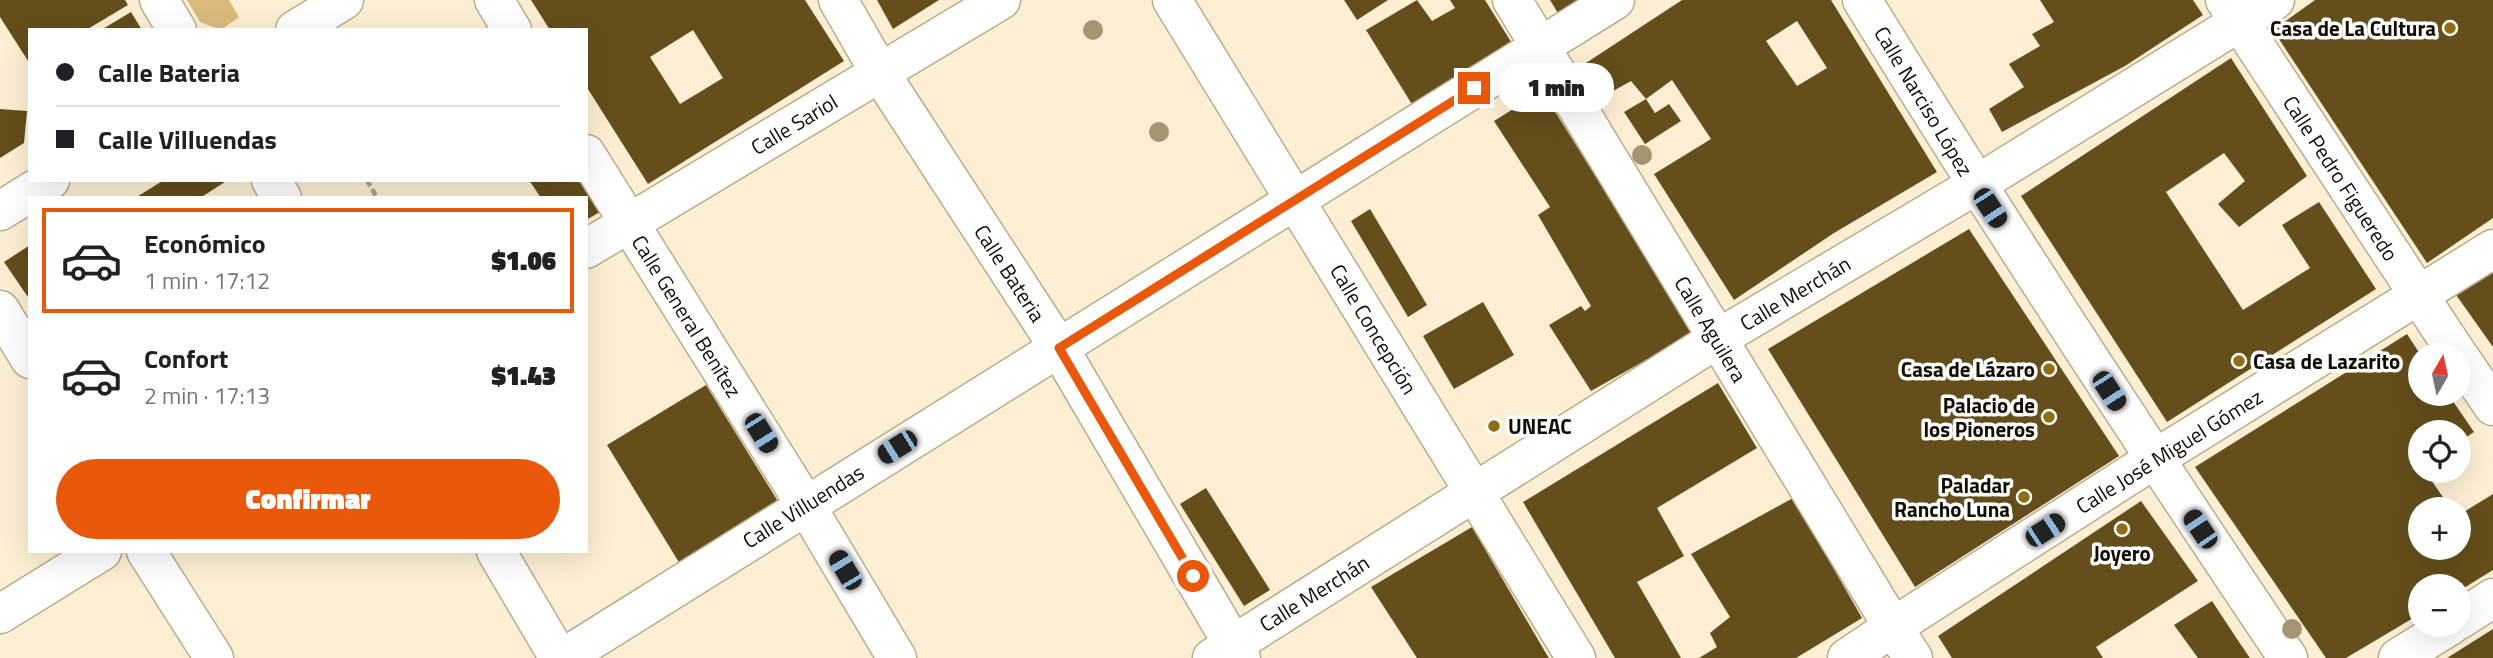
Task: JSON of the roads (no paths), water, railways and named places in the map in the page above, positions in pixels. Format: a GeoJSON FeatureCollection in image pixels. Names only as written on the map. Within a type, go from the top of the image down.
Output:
{"type":"FeatureCollection","features":[{"type":"Feature","properties":{"kind":"street"},"geometry":{"type":"LineString","coordinates":[[159,0],[176,28]]}},
{"type":"Feature","properties":{"kind":"street"},"geometry":{"type":"LineString","coordinates":[[299,28],[344,0]]}},
{"type":"Feature","properties":{"kind":"street"},"geometry":{"type":"LineString","coordinates":[[494,0],[511,28]]}},
{"type":"Feature","properties":{"kind":"street","name":"Calle Bateria"},"geometry":{"type":"LineString","coordinates":[[838,0],[880,74],[1059,348],[1229,654]]}},
{"type":"Feature","properties":{"kind":"street","name":"Calle Sariol"},"geometry":{"type":"LineString","coordinates":[[588,248],[1001,0]]}},
{"type":"Feature","properties":{"kind":"street","name":"Calle Concepción"},"geometry":{"type":"LineString","coordinates":[[1172,0],[1296,199],[1472,493],[1576,658]]}},
{"type":"Feature","properties":{"kind":"street","name":"Calle Aguilera"},"geometry":{"type":"LineString","coordinates":[[1512,0],[1903,643]]}},
{"type":"Feature","properties":{"kind":"street","name":"Calle Villuendas"},"geometry":{"type":"LineString","coordinates":[[561,658],[805,503],[1059,348],[1615,0]]}},
{"type":"Feature","properties":{"kind":"street","name":"Calle Narciso López"},"geometry":{"type":"LineString","coordinates":[[1862,0],[1976,185],[2154,460],[2283,651]]}},
{"type":"Feature","properties":{"kind":"street","name":"Calle Merchán"},"geometry":{"type":"LineString","coordinates":[[1229,654],[1472,493],[1717,340],[1976,185],[2232,11],[2276,0]]}},
{"type":"Feature","properties":{"kind":"street","name":"Calle Pedro Figueredo"},"geometry":{"type":"LineString","coordinates":[[2232,11],[2450,343]]}},
{"type":"Feature","properties":{"kind":"street","name":"Calle General Benítez"},"geometry":{"type":"LineString","coordinates":[[588,157],[805,503],[897,658]]}},
{"type":"Feature","properties":{"kind":"street"},"geometry":{"type":"LineString","coordinates":[[0,211],[47,182]]}},
{"type":"Feature","properties":{"kind":"street","name":"Calle José Miguel Gómez"},"geometry":{"type":"LineString","coordinates":[[1847,658],[1903,643],[2154,460],[2493,249]]}},
{"type":"Feature","properties":{"kind":"street"},"geometry":{"type":"LineString","coordinates":[[0,310],[28,356]]}},
{"type":"Feature","properties":{"kind":"street","name":"Calle Pedro Figueredo"},"geometry":{"type":"LineString","coordinates":[[2471,374],[2493,406]]}},
{"type":"Feature","properties":{"kind":"street"},"geometry":{"type":"LineString","coordinates":[[0,614],[99,553]]}},
{"type":"Feature","properties":{"kind":"street"},"geometry":{"type":"LineString","coordinates":[[147,553],[214,658]]}},
{"type":"Feature","properties":{"kind":"street"},"geometry":{"type":"LineString","coordinates":[[497,553],[561,658]]}},
{"type":"Feature","properties":{"kind":"street"},"geometry":{"type":"LineString","coordinates":[[2471,612],[2493,598]]}},
{"type":"Feature","properties":{"kind":"street"},"geometry":{"type":"LineString","coordinates":[[2398,658],[2432,637]]}},
{"type":"Feature","properties":{"kind":"place","name":"Casa de La Cultura"},"geometry":{"type":"Point","coordinates":[2450,28]}},
{"type":"Feature","properties":{"kind":"place","name":"Casa de Lazarito"},"geometry":{"type":"Point","coordinates":[2239,361]}},
{"type":"Feature","properties":{"kind":"place","name":"Casa de Lázaro"},"geometry":{"type":"Point","coordinates":[2049,369]}},
{"type":"Feature","properties":{"kind":"place","name":"Palacio de los Pioneros"},"geometry":{"type":"Point","coordinates":[2049,417]}},
{"type":"Feature","properties":{"kind":"place","name":"UNEAC"},"geometry":{"type":"Point","coordinates":[1494,426]}},
{"type":"Feature","properties":{"kind":"place","name":"Paladar Rancho Luna"},"geometry":{"type":"Point","coordinates":[2024,497]}},
{"type":"Feature","properties":{"kind":"place","name":"Joyero"},"geometry":{"type":"Point","coordinates":[2122,529]}}]}
